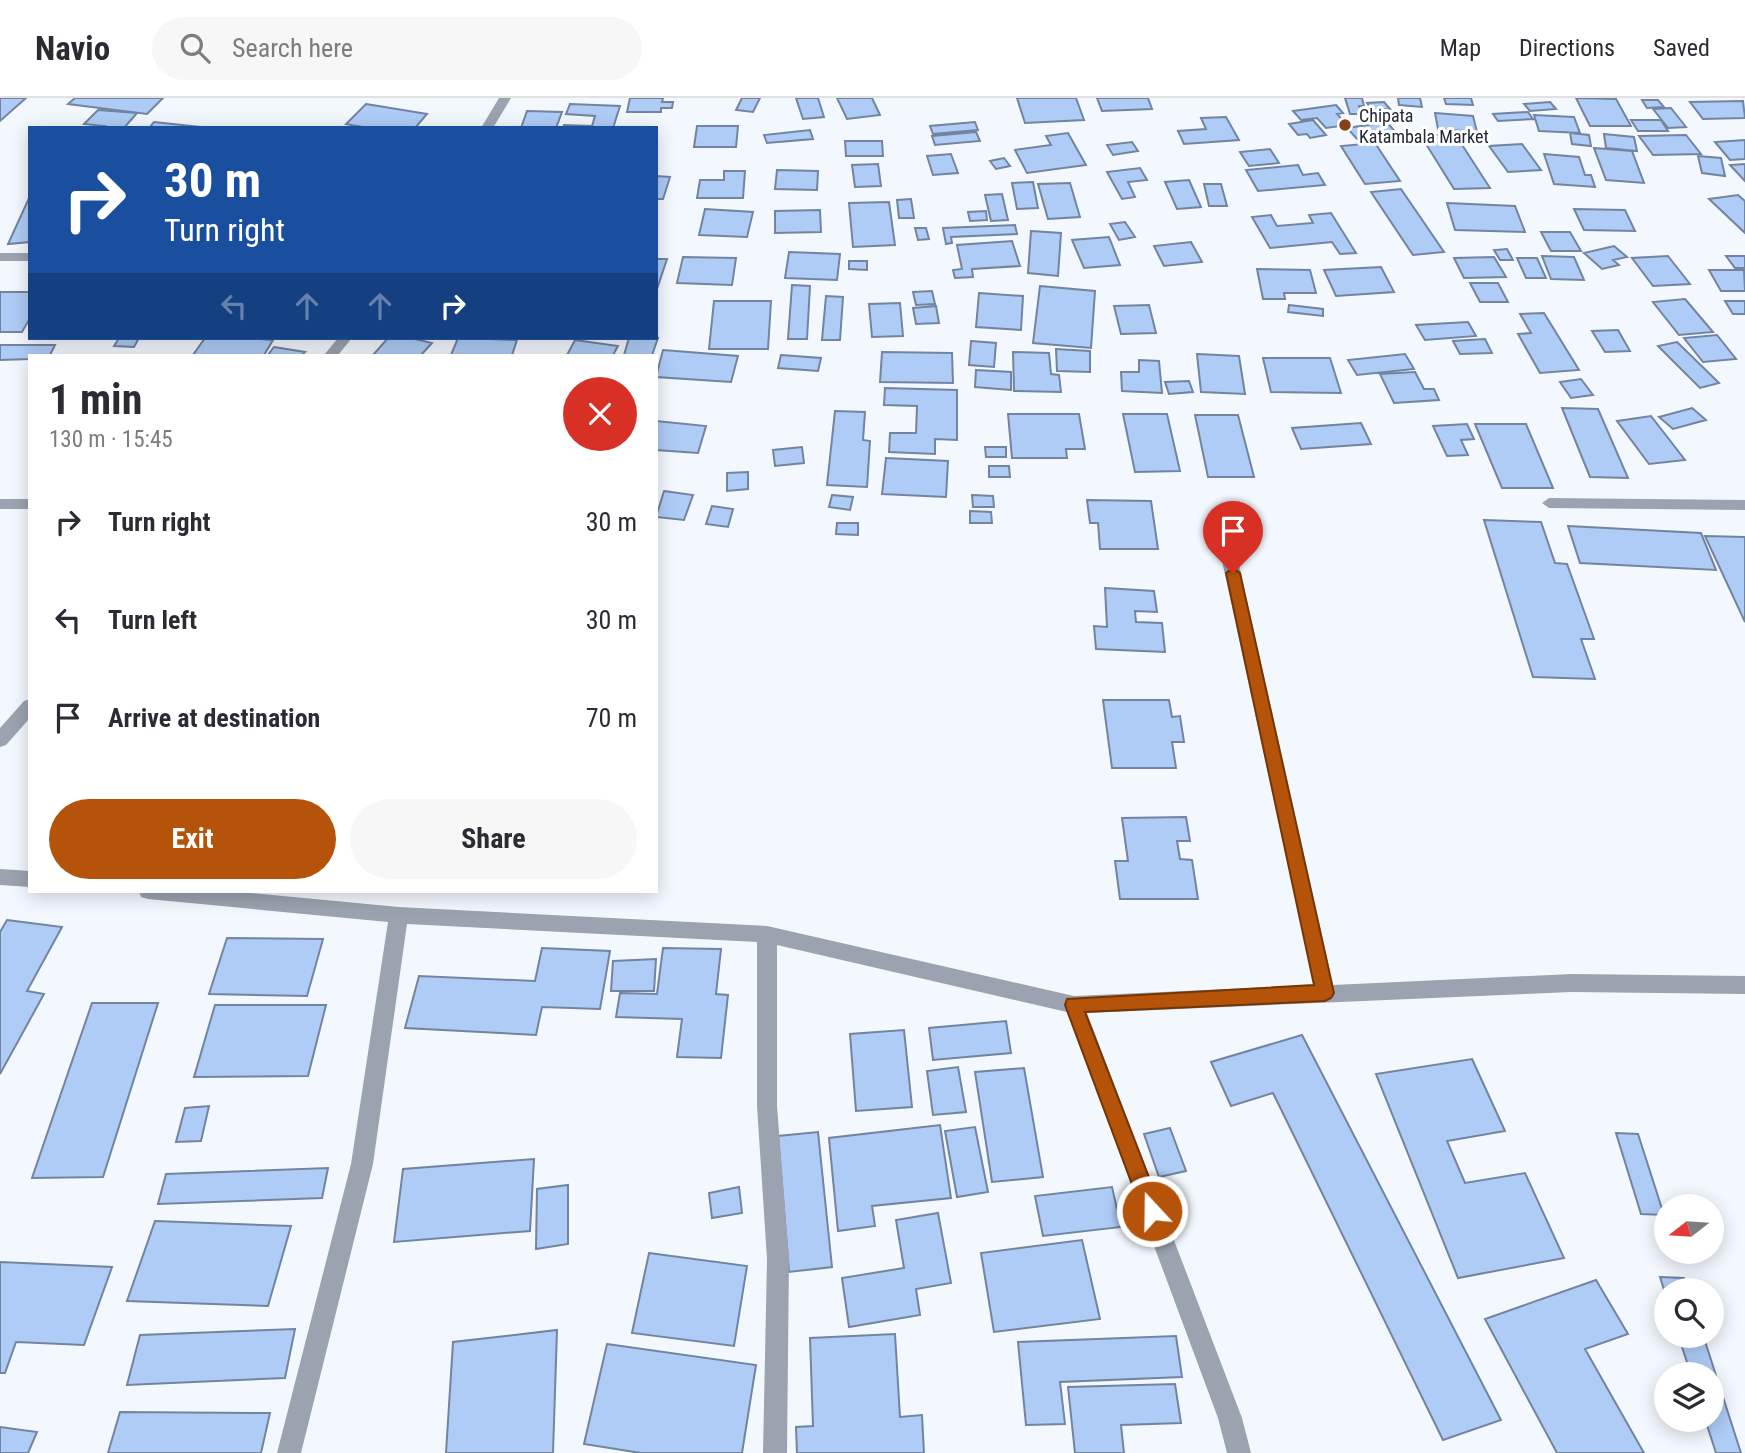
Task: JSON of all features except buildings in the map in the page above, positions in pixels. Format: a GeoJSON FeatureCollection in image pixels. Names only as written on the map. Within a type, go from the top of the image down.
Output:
{"type":"FeatureCollection","features":[{"type":"Feature","properties":{"kind":"street"},"geometry":{"type":"LineString","coordinates":[[488,126],[505,98]]}},
{"type":"Feature","properties":{"kind":"street"},"geometry":{"type":"LineString","coordinates":[[0,257],[28,257]]}},
{"type":"Feature","properties":{"kind":"street"},"geometry":{"type":"LineString","coordinates":[[332,354],[343,340]]}},
{"type":"Feature","properties":{"kind":"street"},"geometry":{"type":"LineString","coordinates":[[1549,503],[1745,505]]}},
{"type":"Feature","properties":{"kind":"street"},"geometry":{"type":"LineString","coordinates":[[0,505],[28,504]]}},
{"type":"Feature","properties":{"kind":"street"},"geometry":{"type":"LineString","coordinates":[[1227,547],[1325,993]]}},
{"type":"Feature","properties":{"kind":"street"},"geometry":{"type":"LineString","coordinates":[[0,740],[28,708]]}},
{"type":"Feature","properties":{"kind":"street"},"geometry":{"type":"LineString","coordinates":[[0,877],[28,879]]}},
{"type":"Feature","properties":{"kind":"street"},"geometry":{"type":"LineString","coordinates":[[169,893],[399,915],[767,934],[1074,1005],[1572,983],[1745,985]]}},
{"type":"Feature","properties":{"kind":"street"},"geometry":{"type":"LineString","coordinates":[[289,1453],[362,1164],[399,915]]}},
{"type":"Feature","properties":{"kind":"street"},"geometry":{"type":"LineString","coordinates":[[767,934],[767,1106],[778,1259],[775,1453]]}},
{"type":"Feature","properties":{"kind":"street"},"geometry":{"type":"LineString","coordinates":[[1074,1005],[1230,1418],[1239,1453]]}},
{"type":"Feature","properties":{"kind":"place","name":"Chipata Katambala Market"},"geometry":{"type":"Point","coordinates":[1345,125]}},
{"type":"Feature","properties":{"kind":"route"},"geometry":{"type":"LineString","coordinates":[[1152,1211],[1074,1005],[1325,993],[1233,573]]}}]}
